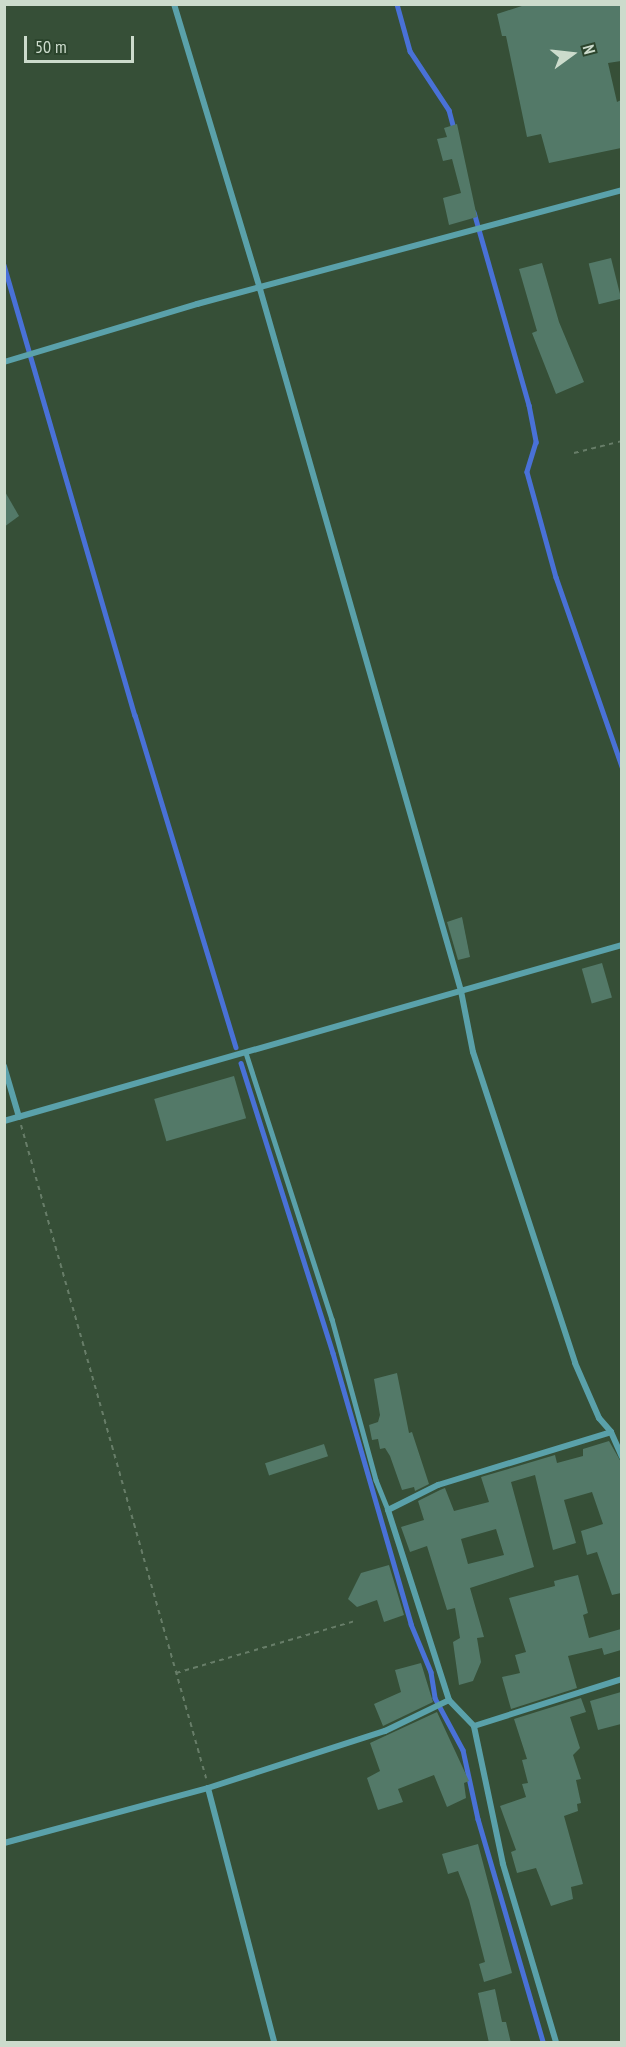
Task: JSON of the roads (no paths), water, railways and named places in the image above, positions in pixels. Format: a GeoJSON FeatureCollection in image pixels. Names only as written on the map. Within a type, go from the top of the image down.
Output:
{"type":"FeatureCollection","features":[{"type":"Feature","properties":{"kind":"street"},"geometry":{"type":"LineString","coordinates":[[174,4],[260,289],[461,991],[473,1052],[575,1362],[599,1418],[611,1432],[621,1457]]}},
{"type":"Feature","properties":{"kind":"street"},"geometry":{"type":"LineString","coordinates":[[4,362],[621,190]]}},
{"type":"Feature","properties":{"kind":"street"},"geometry":{"type":"LineString","coordinates":[[4,1121],[621,945]]}},
{"type":"Feature","properties":{"kind":"street"},"geometry":{"type":"LineString","coordinates":[[4,1066],[19,1117]]}},
{"type":"Feature","properties":{"kind":"street"},"geometry":{"type":"LineString","coordinates":[[556,2043],[503,1864],[474,1725],[449,1700],[388,1510],[438,1485],[611,1432]]}},
{"type":"Feature","properties":{"kind":"street"},"geometry":{"type":"LineString","coordinates":[[474,1725],[621,1679]]}},
{"type":"Feature","properties":{"kind":"street"},"geometry":{"type":"LineString","coordinates":[[4,1843],[208,1788],[384,1731],[449,1700]]}},
{"type":"Feature","properties":{"kind":"street"},"geometry":{"type":"LineString","coordinates":[[208,1788],[274,2043]]}},
{"type":"Feature","properties":{"kind":"lane"},"geometry":{"type":"LineString","coordinates":[[246,1053],[332,1319],[376,1480],[388,1510]]}},
{"type":"Feature","properties":{"kind":"waterway"},"geometry":{"type":"LineString","coordinates":[[397,4],[410,51],[449,110],[454,129]]}},
{"type":"Feature","properties":{"kind":"waterway"},"geometry":{"type":"LineString","coordinates":[[474,212],[529,405],[536,442],[527,472],[556,577],[622,767]]}},
{"type":"Feature","properties":{"kind":"waterway"},"geometry":{"type":"LineString","coordinates":[[4,265],[135,715],[236,1047]]}},
{"type":"Feature","properties":{"kind":"waterway"},"geometry":{"type":"LineString","coordinates":[[241,1063],[333,1353],[411,1624],[431,1672],[435,1698],[463,1750],[478,1819],[543,2042]]}}]}
